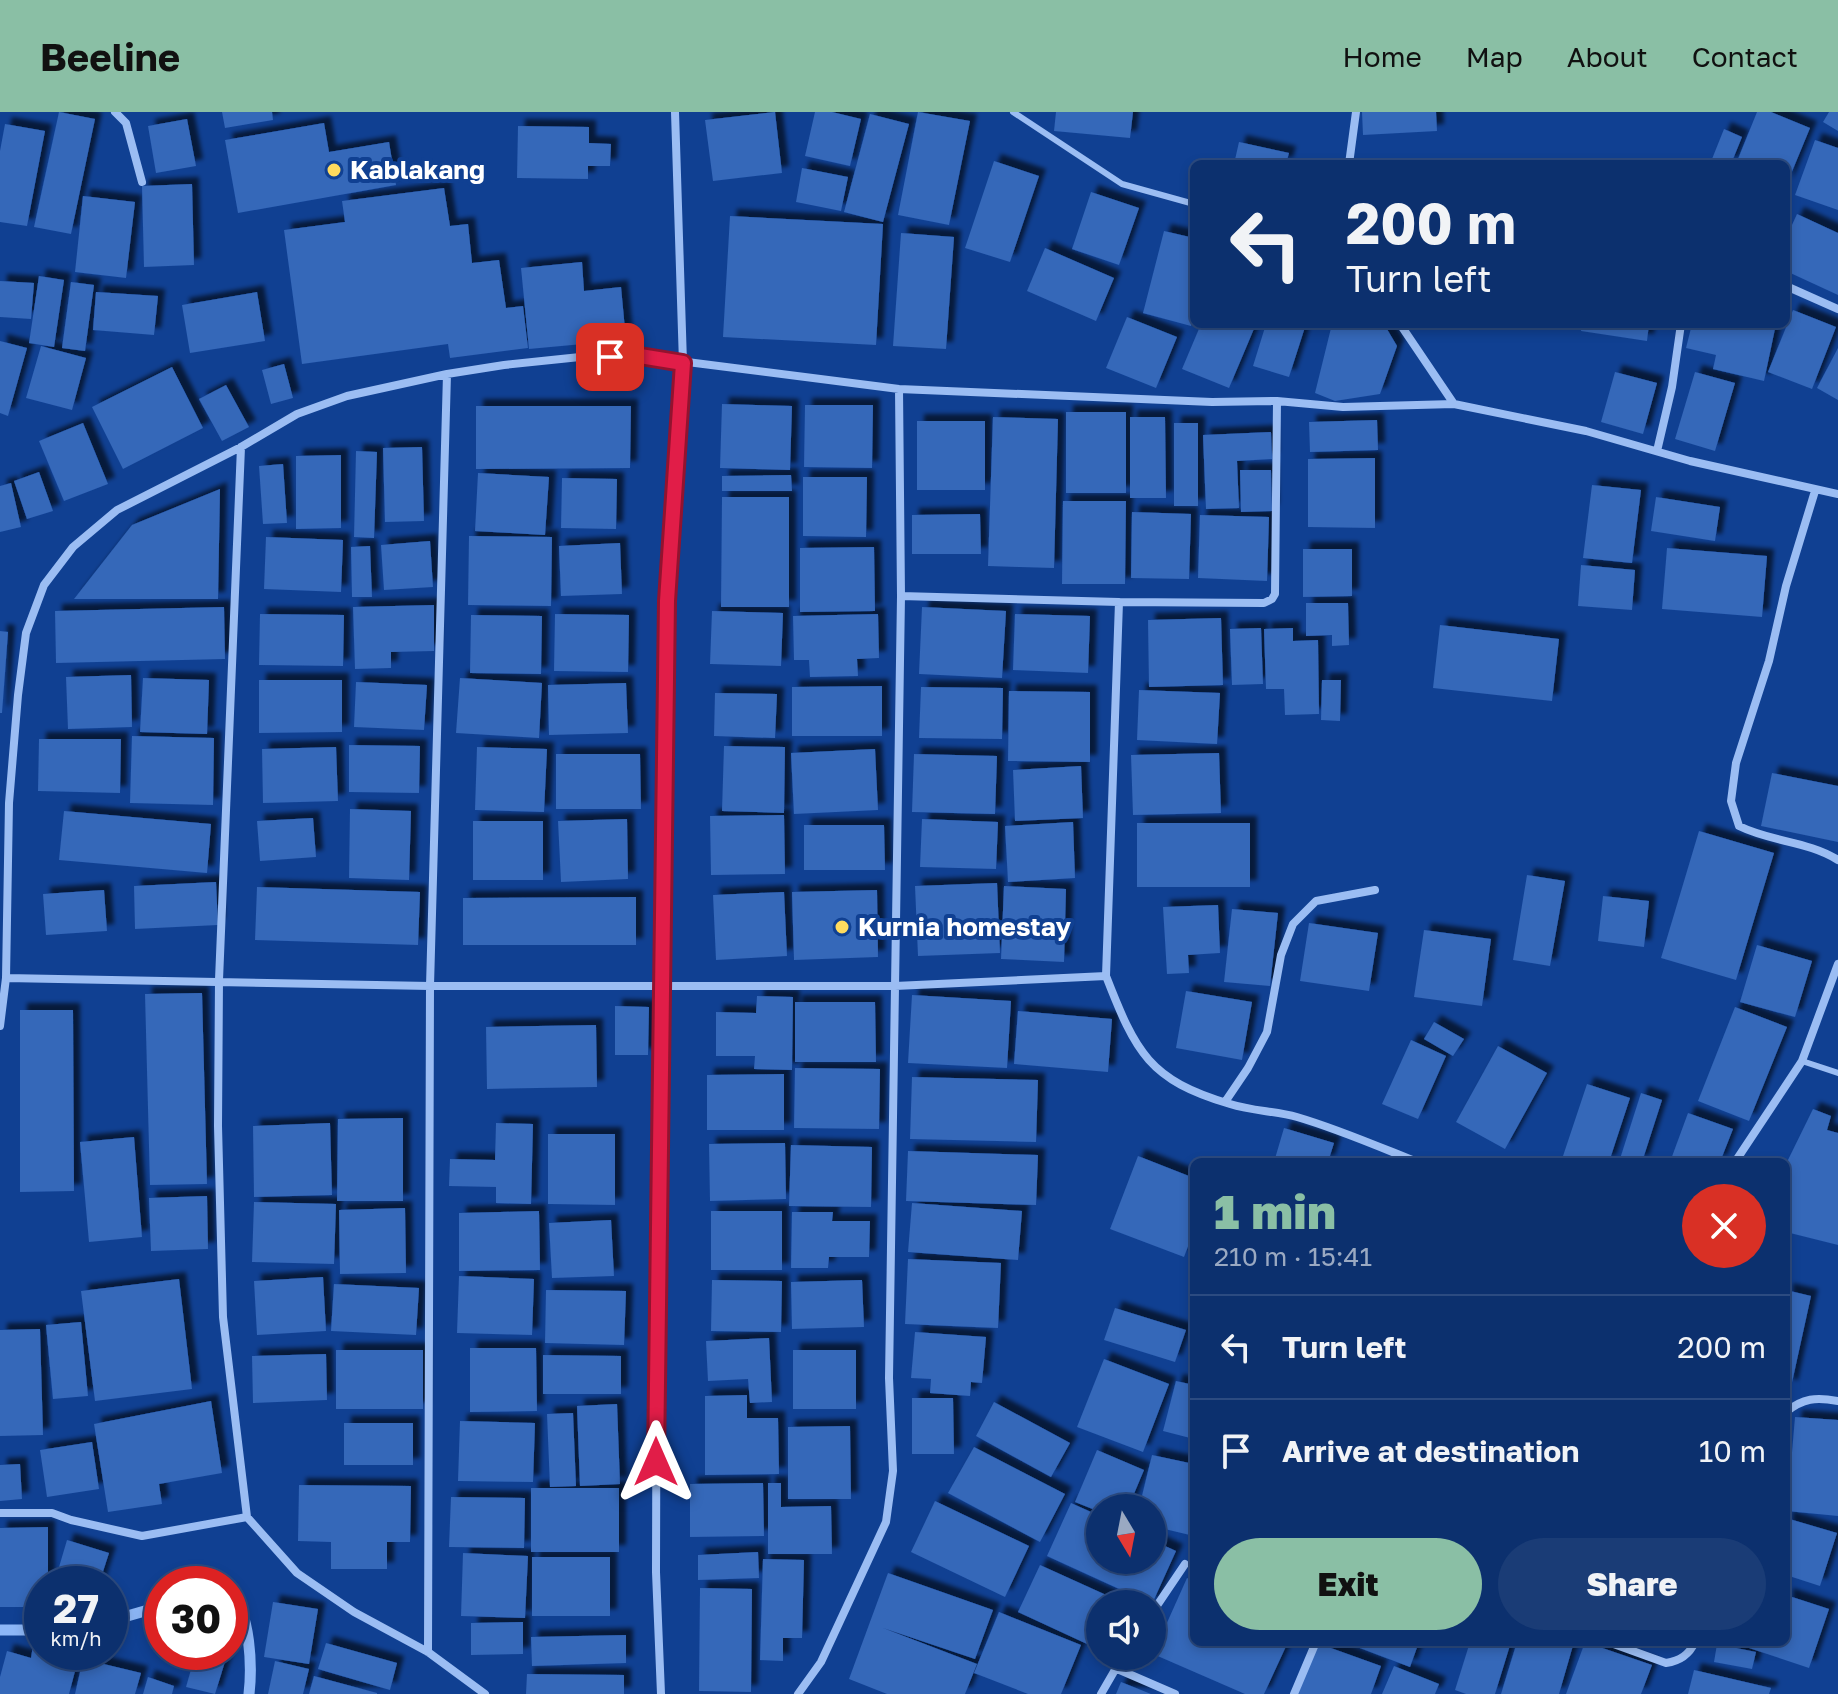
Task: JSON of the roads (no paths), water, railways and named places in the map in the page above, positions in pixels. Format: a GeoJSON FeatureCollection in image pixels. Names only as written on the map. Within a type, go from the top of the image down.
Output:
{"type":"FeatureCollection","features":[{"type":"Feature","properties":{"kind":"street"},"geometry":{"type":"LineString","coordinates":[[115,112],[126,123],[142,182]]}},
{"type":"Feature","properties":{"kind":"street"},"geometry":{"type":"LineString","coordinates":[[661,1694],[656,1494],[657,1209],[667,601],[683,363],[675,112]]}},
{"type":"Feature","properties":{"kind":"street"},"geometry":{"type":"LineString","coordinates":[[1350,160],[1356,112]]}},
{"type":"Feature","properties":{"kind":"street"},"geometry":{"type":"LineString","coordinates":[[1790,288],[1838,309]]}},
{"type":"Feature","properties":{"kind":"street"},"geometry":{"type":"LineString","coordinates":[[1403,328],[1454,404]]}},
{"type":"Feature","properties":{"kind":"street"},"geometry":{"type":"LineString","coordinates":[[1657,451],[1672,387],[1680,328]]}},
{"type":"Feature","properties":{"kind":"street"},"geometry":{"type":"LineString","coordinates":[[0,1026],[1,997],[6,978],[9,803],[18,695],[26,633],[44,585],[73,547],[117,510],[241,447],[297,414],[335,401],[447,374],[580,357],[640,356],[899,389],[1212,402],[1277,401],[1343,407],[1454,404],[1586,431],[1815,491],[1838,494]]}},
{"type":"Feature","properties":{"kind":"street"},"geometry":{"type":"LineString","coordinates":[[428,1652],[430,986],[447,374]]}},
{"type":"Feature","properties":{"kind":"street"},"geometry":{"type":"LineString","coordinates":[[798,1694],[821,1662],[886,1522],[893,1471],[889,1378],[901,596],[899,389]]}},
{"type":"Feature","properties":{"kind":"street"},"geometry":{"type":"LineString","coordinates":[[901,596],[1119,602],[1264,603],[1272,599],[1275,594],[1277,401]]}},
{"type":"Feature","properties":{"kind":"street"},"geometry":{"type":"LineString","coordinates":[[241,447],[219,980],[218,1126],[223,1317],[247,1517],[297,1573],[354,1612],[428,1652],[485,1694]]}},
{"type":"Feature","properties":{"kind":"street"},"geometry":{"type":"LineString","coordinates":[[1815,491],[1786,586],[1769,661],[1736,763],[1731,801],[1739,826],[1760,837],[1796,843],[1828,853],[1838,860]]}},
{"type":"Feature","properties":{"kind":"street"},"geometry":{"type":"LineString","coordinates":[[1119,602],[1106,976],[1125,1026],[1144,1056],[1167,1079],[1194,1093],[1295,1117],[1406,1158]]}},
{"type":"Feature","properties":{"kind":"street"},"geometry":{"type":"LineString","coordinates":[[1225,1102],[1267,1032],[1281,955],[1293,924],[1316,901],[1375,890]]}},
{"type":"Feature","properties":{"kind":"street"},"geometry":{"type":"LineString","coordinates":[[1738,1158],[1802,1061],[1838,964]]}},
{"type":"Feature","properties":{"kind":"street"},"geometry":{"type":"LineString","coordinates":[[6,978],[430,986],[895,986],[1106,976]]}},
{"type":"Feature","properties":{"kind":"street"},"geometry":{"type":"LineString","coordinates":[[1790,1409],[1799,1401],[1816,1397],[1838,1401]]}},
{"type":"Feature","properties":{"kind":"street"},"geometry":{"type":"LineString","coordinates":[[0,1513],[52,1513],[142,1536],[247,1517]]}},
{"type":"Feature","properties":{"kind":"street"},"geometry":{"type":"LineString","coordinates":[[1166,1592],[1185,1564]]}},
{"type":"Feature","properties":{"kind":"street"},"geometry":{"type":"LineString","coordinates":[[1294,1694],[1314,1646]]}},
{"type":"Feature","properties":{"kind":"street"},"geometry":{"type":"LineString","coordinates":[[1619,1646],[1666,1663],[1676,1662],[1691,1652],[1693,1646]]}},
{"type":"Feature","properties":{"kind":"street"},"geometry":{"type":"LineString","coordinates":[[1101,1694],[1114,1670]]}},
{"type":"Feature","properties":{"kind":"street"},"geometry":{"type":"LineString","coordinates":[[1120,1670],[1175,1694]]}},
{"type":"Feature","properties":{"kind":"lane"},"geometry":{"type":"LineString","coordinates":[[1013,112],[1122,184],[1190,203]]}},
{"type":"Feature","properties":{"kind":"lane"},"geometry":{"type":"LineString","coordinates":[[1802,1061],[1838,1073]]}},
{"type":"Feature","properties":{"kind":"waterway"},"geometry":{"type":"LineString","coordinates":[[128,1616],[144,1611]]}},
{"type":"Feature","properties":{"kind":"waterway"},"geometry":{"type":"LineString","coordinates":[[0,1630],[24,1630]]}},
{"type":"Feature","properties":{"kind":"waterway"},"geometry":{"type":"LineString","coordinates":[[248,1642],[249,1694]]}},
{"type":"Feature","properties":{"kind":"place","name":"Kablakang"},"geometry":{"type":"Point","coordinates":[334,170]}},
{"type":"Feature","properties":{"kind":"place","name":"Kurnia homestay"},"geometry":{"type":"Point","coordinates":[842,927]}}]}
